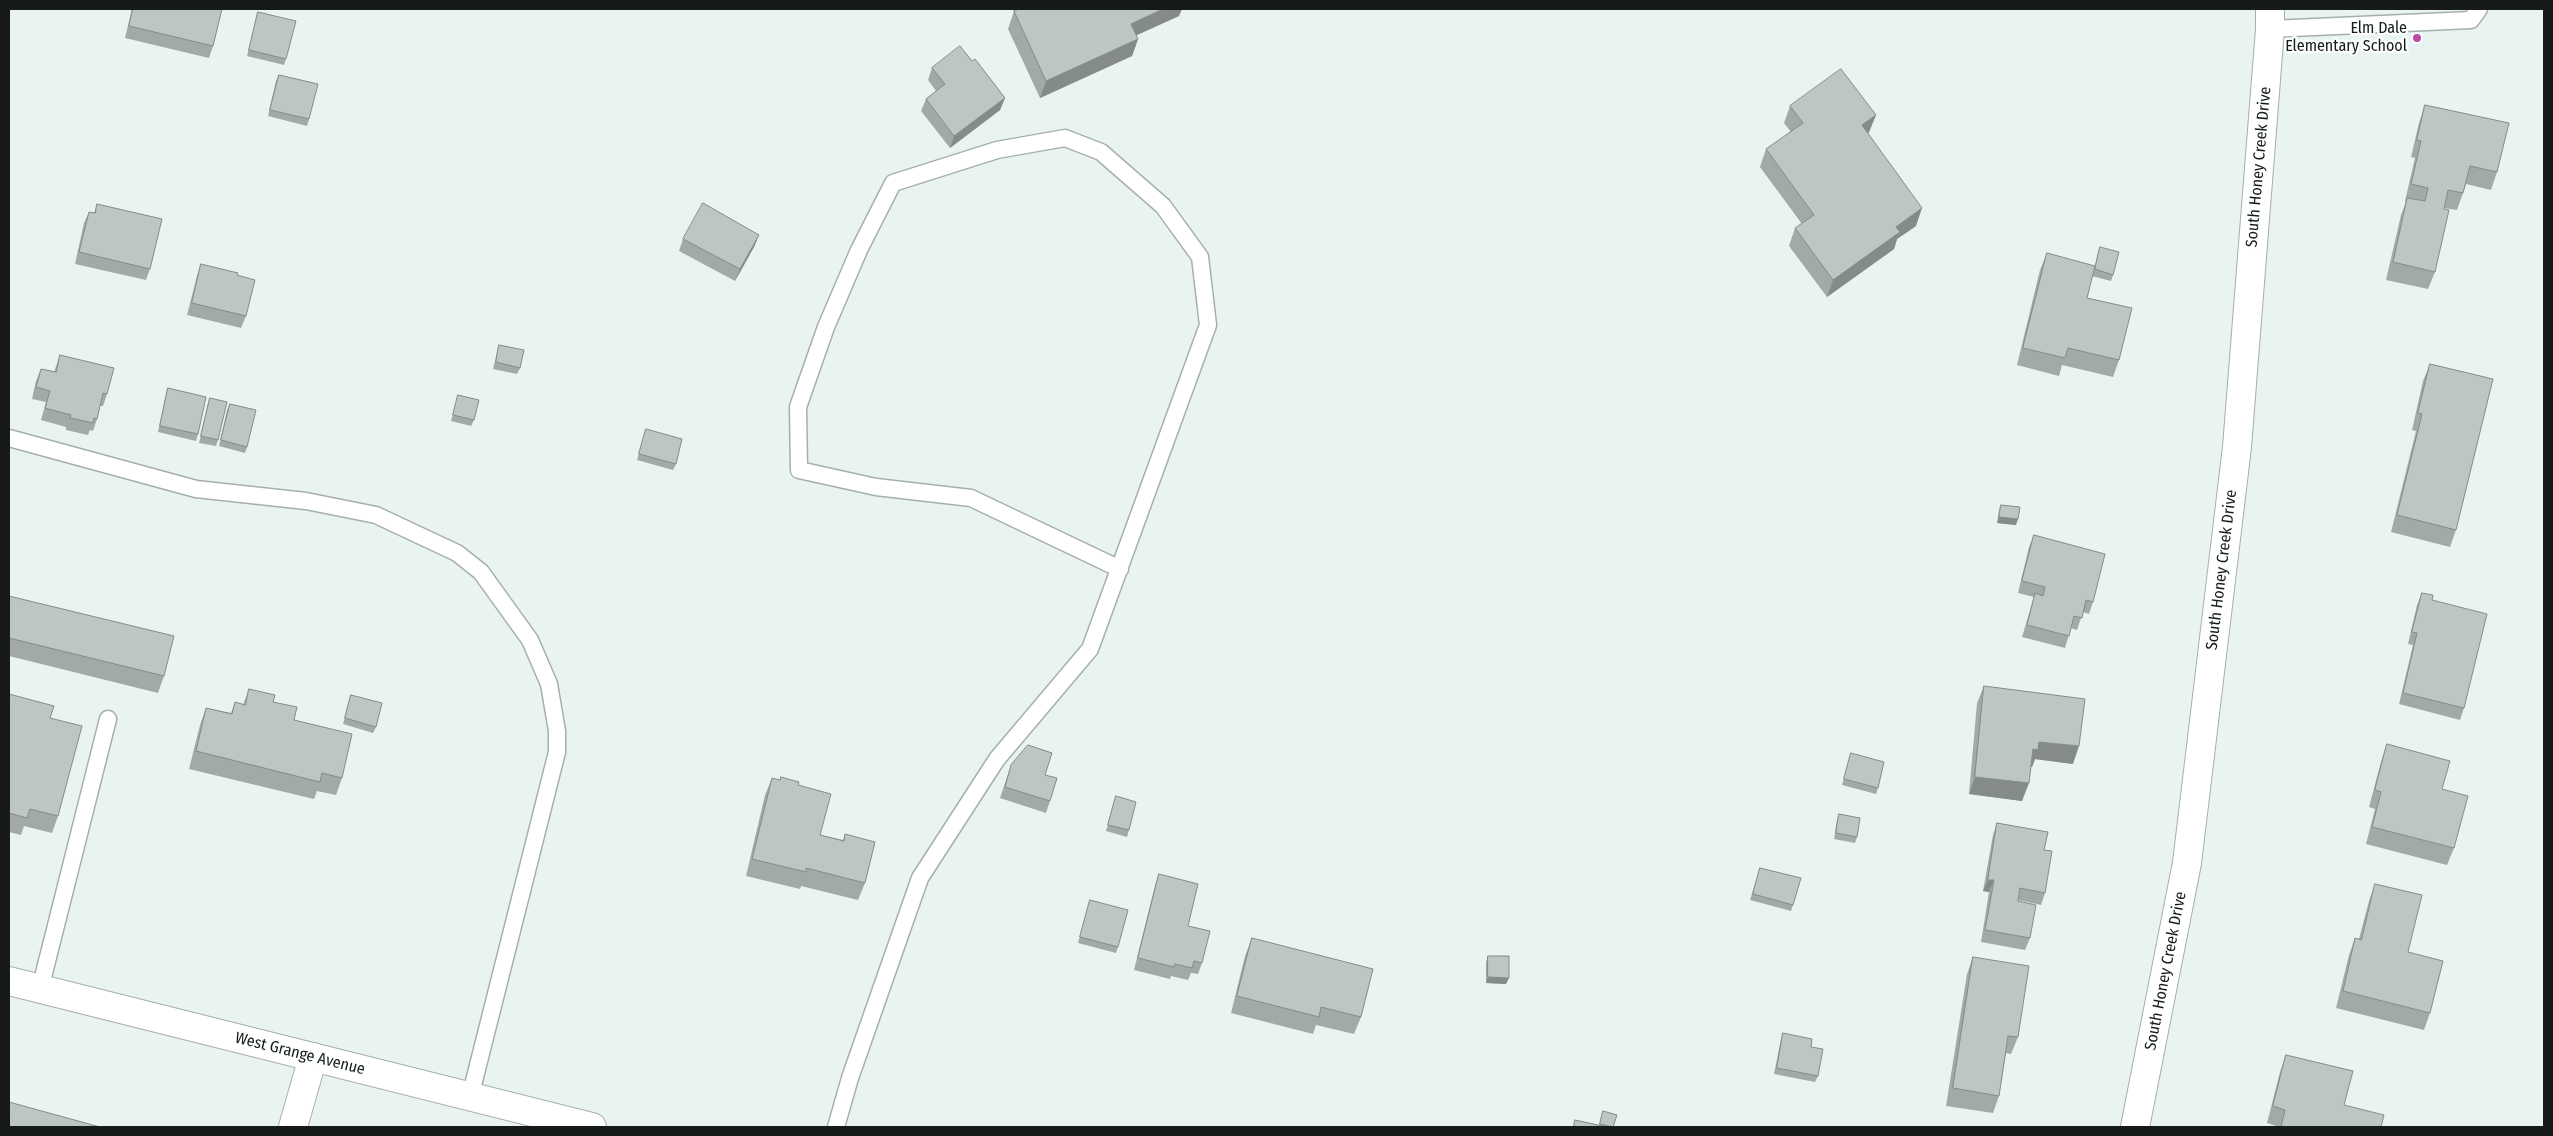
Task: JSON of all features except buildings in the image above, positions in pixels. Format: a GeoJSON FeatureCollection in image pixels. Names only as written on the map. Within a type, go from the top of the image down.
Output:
{"type":"FeatureCollection","features":[{"type":"Feature","properties":{"kind":"street","name":"South Honey Creek Drive"},"geometry":{"type":"LineString","coordinates":[[2136,1127],[2187,862],[2236,447],[2270,19]]}},
{"type":"Feature","properties":{"kind":"street","name":"West Grange Avenue"},"geometry":{"type":"LineString","coordinates":[[9,981],[592,1127]]}},
{"type":"Feature","properties":{"kind":"street"},"geometry":{"type":"LineString","coordinates":[[293,1127],[313,1057]]}},
{"type":"Feature","properties":{"kind":"lane"},"geometry":{"type":"LineString","coordinates":[[2270,19],[2406,16],[2471,20],[2479,9]]}},
{"type":"Feature","properties":{"kind":"lane"},"geometry":{"type":"LineString","coordinates":[[836,1127],[850,1078],[920,878],[997,759],[1090,649],[1120,569],[1208,325],[1200,257],[1163,206],[1101,152],[1065,138],[997,150],[893,184],[859,250],[826,327],[798,407],[799,470],[876,487],[971,498],[1120,569]]}},
{"type":"Feature","properties":{"kind":"lane"},"geometry":{"type":"LineString","coordinates":[[9,438],[124,471],[196,489],[306,501],[376,515],[457,553],[481,572],[530,640],[549,684],[558,731],[557,752],[470,1097]]}},
{"type":"Feature","properties":{"kind":"lane"},"geometry":{"type":"LineString","coordinates":[[40,989],[108,719]]}},
{"type":"Feature","properties":{"kind":"place","name":"Elm Dale Elementary School"},"geometry":{"type":"Point","coordinates":[2417,38]}}]}
